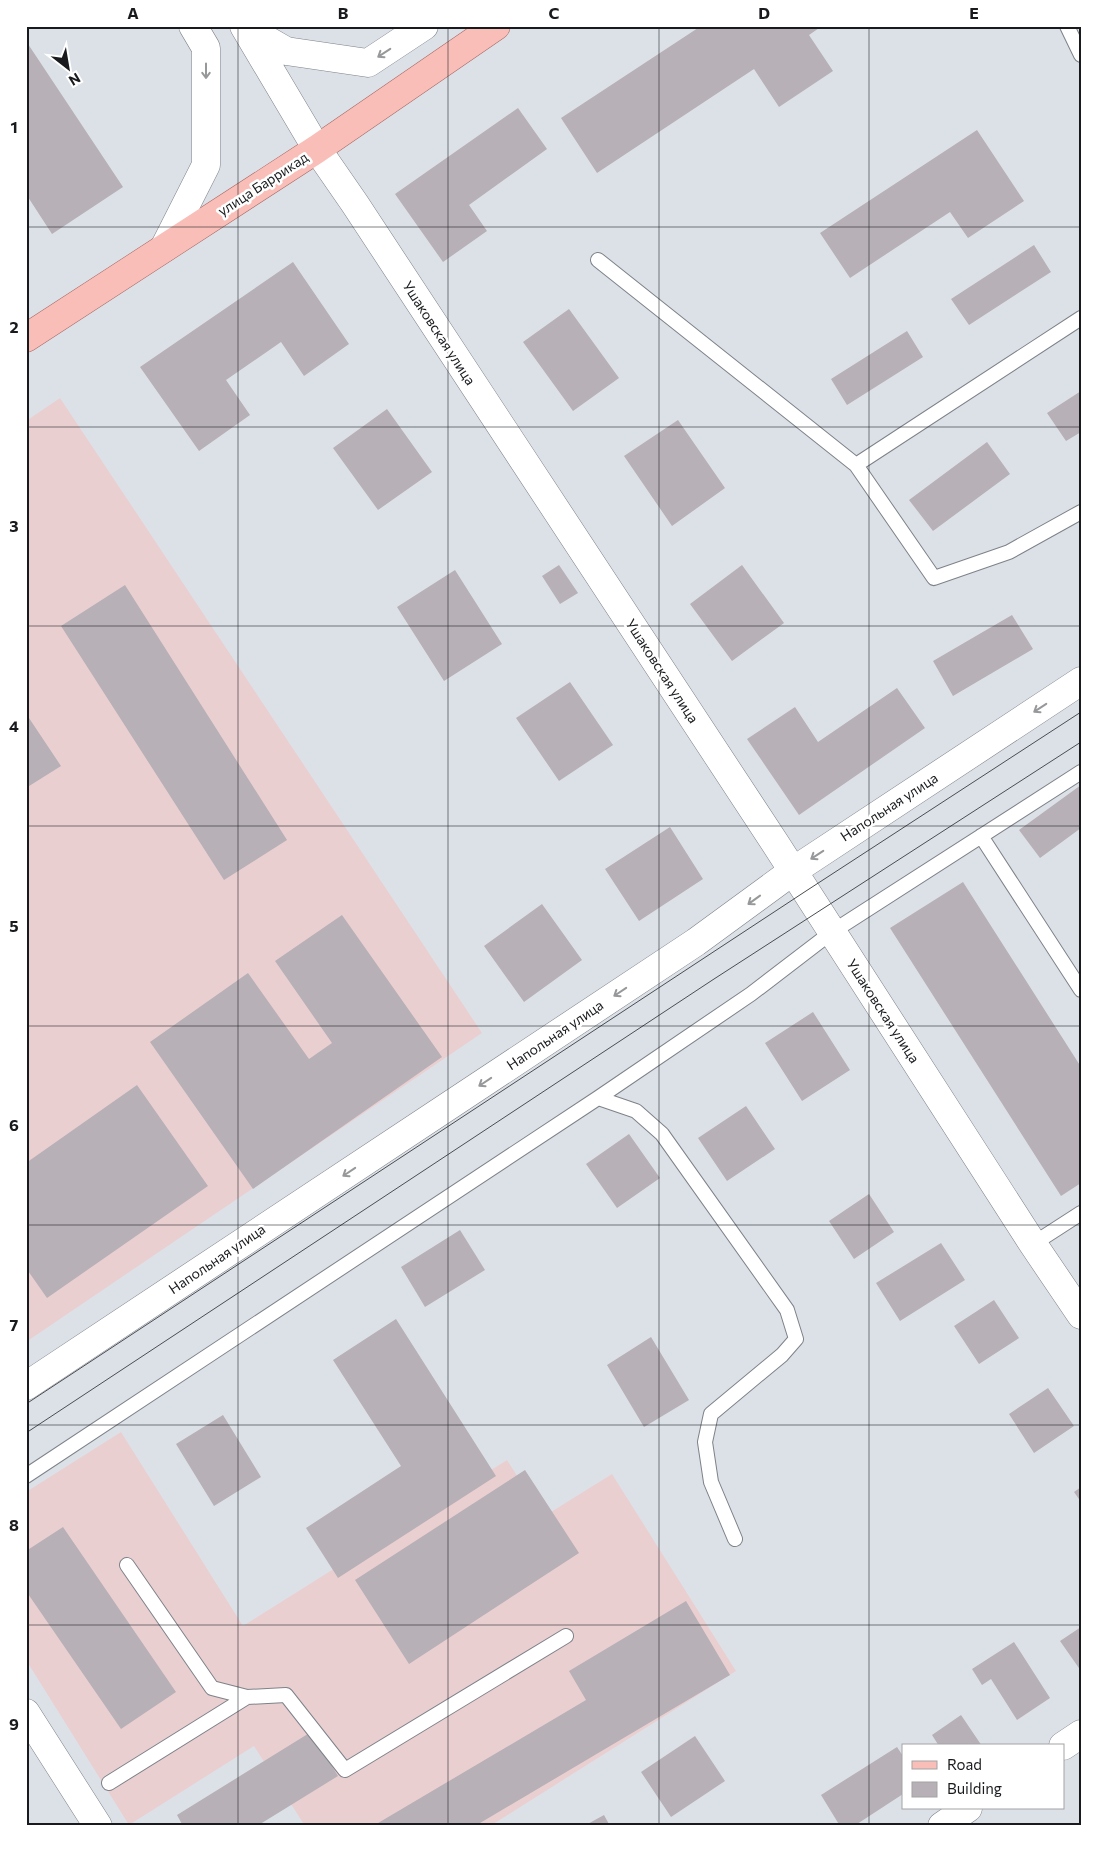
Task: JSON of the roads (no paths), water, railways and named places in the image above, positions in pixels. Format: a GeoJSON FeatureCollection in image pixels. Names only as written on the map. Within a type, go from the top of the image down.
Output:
{"type":"FeatureCollection","features":[{"type":"Feature","properties":{"kind":"main road"},"geometry":{"type":"LineString","coordinates":[[164,248],[206,165],[206,48],[193,26]]}},
{"type":"Feature","properties":{"kind":"main road"},"geometry":{"type":"LineString","coordinates":[[244,27],[286,51],[368,64],[424,26]]}},
{"type":"Feature","properties":{"kind":"main road","name":"улица Баррикад"},"geometry":{"type":"LineString","coordinates":[[26,338],[317,149],[496,26]]}},
{"type":"Feature","properties":{"kind":"main road","name":"Ушаковская улица"},"geometry":{"type":"LineString","coordinates":[[244,27],[317,149],[793,871],[1033,1244],[1081,1315]]}},
{"type":"Feature","properties":{"kind":"main road","name":"Напольная улица"},"geometry":{"type":"LineString","coordinates":[[26,1386],[696,942],[793,871],[1081,681]]}},
{"type":"Feature","properties":{"kind":"main road"},"geometry":{"type":"LineString","coordinates":[[26,1713],[98,1826]]}},
{"type":"Feature","properties":{"kind":"main road"},"geometry":{"type":"LineString","coordinates":[[1064,1745],[1081,1734]]}},
{"type":"Feature","properties":{"kind":"main road"},"geometry":{"type":"LineString","coordinates":[[942,1826],[965,1810]]}},
{"type":"Feature","properties":{"kind":"lane"},"geometry":{"type":"LineString","coordinates":[[1067,26],[1081,55]]}},
{"type":"Feature","properties":{"kind":"lane"},"geometry":{"type":"LineString","coordinates":[[598,260],[856,465],[934,578],[1009,552],[1081,512]]}},
{"type":"Feature","properties":{"kind":"lane"},"geometry":{"type":"LineString","coordinates":[[856,465],[1081,318]]}},
{"type":"Feature","properties":{"kind":"lane"},"geometry":{"type":"LineString","coordinates":[[26,1476],[598,1098],[751,994],[832,932],[1081,772]]}},
{"type":"Feature","properties":{"kind":"lane"},"geometry":{"type":"LineString","coordinates":[[981,836],[1081,990]]}},
{"type":"Feature","properties":{"kind":"lane"},"geometry":{"type":"LineString","coordinates":[[598,1098],[636,1112],[662,1134],[787,1310],[796,1339],[782,1354],[711,1414],[705,1442],[710,1482],[735,1539]]}},
{"type":"Feature","properties":{"kind":"lane"},"geometry":{"type":"LineString","coordinates":[[1033,1244],[1081,1213]]}},
{"type":"Feature","properties":{"kind":"lane"},"geometry":{"type":"LineString","coordinates":[[127,1565],[212,1688],[248,1697],[286,1695],[345,1770],[566,1636]]}},
{"type":"Feature","properties":{"kind":"lane"},"geometry":{"type":"LineString","coordinates":[[109,1782],[248,1697]]}},
{"type":"Feature","properties":{"kind":"tram line"},"geometry":{"type":"LineString","coordinates":[[26,1404],[1081,712]]}},
{"type":"Feature","properties":{"kind":"tram line"},"geometry":{"type":"LineString","coordinates":[[26,1433],[714,979],[1081,742]]}}]}
